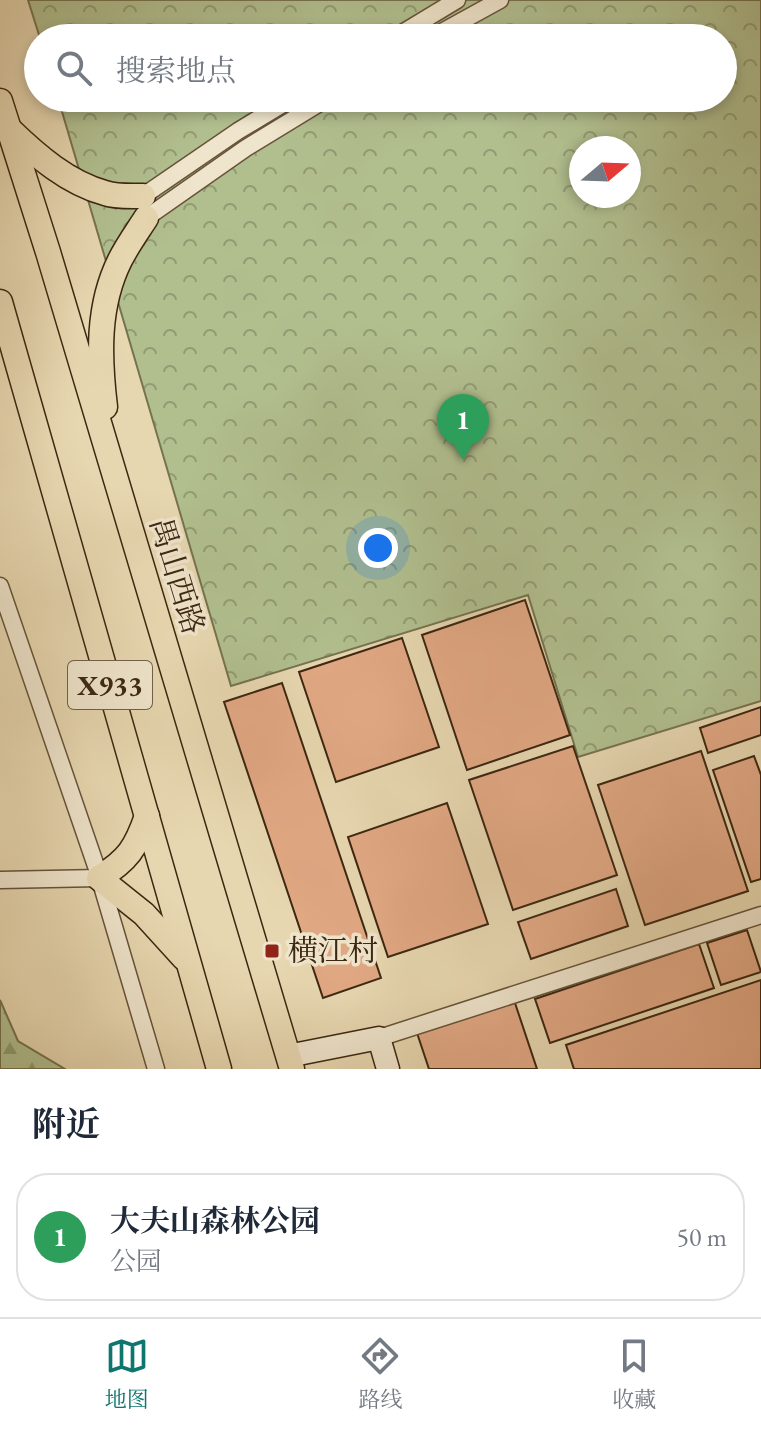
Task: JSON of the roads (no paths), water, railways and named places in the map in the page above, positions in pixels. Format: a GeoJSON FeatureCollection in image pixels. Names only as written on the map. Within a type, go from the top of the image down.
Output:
{"type":"FeatureCollection","features":[{"type":"Feature","properties":{"kind":"main road","name":"禺山西路"},"geometry":{"type":"LineString","coordinates":[[0,101],[290,1063]]}},
{"type":"Feature","properties":{"kind":"main road"},"geometry":{"type":"LineString","coordinates":[[8,128],[25,145],[72,180],[144,207],[104,304],[101,379],[112,473]]}},
{"type":"Feature","properties":{"kind":"main road","name":"X933"},"geometry":{"type":"LineString","coordinates":[[2,314],[219,1069]]}},
{"type":"Feature","properties":{"kind":"main road"},"geometry":{"type":"LineString","coordinates":[[147,816],[139,841],[130,853],[120,865],[99,878],[144,914],[189,964]]}},
{"type":"Feature","properties":{"kind":"street"},"geometry":{"type":"LineString","coordinates":[[417,24],[457,0]]}},
{"type":"Feature","properties":{"kind":"street"},"geometry":{"type":"LineString","coordinates":[[456,24],[500,0]]}},
{"type":"Feature","properties":{"kind":"street"},"geometry":{"type":"LineString","coordinates":[[144,207],[238,131],[270,112]]}},
{"type":"Feature","properties":{"kind":"street"},"geometry":{"type":"LineString","coordinates":[[144,207],[305,112]]}},
{"type":"Feature","properties":{"kind":"street"},"geometry":{"type":"LineString","coordinates":[[0,586],[99,878],[156,1069]]}},
{"type":"Feature","properties":{"kind":"street"},"geometry":{"type":"LineString","coordinates":[[0,880],[99,878]]}},
{"type":"Feature","properties":{"kind":"street"},"geometry":{"type":"LineString","coordinates":[[290,1063],[379,1038],[761,915]]}},
{"type":"Feature","properties":{"kind":"street"},"geometry":{"type":"LineString","coordinates":[[379,1038],[388,1069]]}},
{"type":"Feature","properties":{"kind":"place","name":"大夫山森林公园"},"geometry":{"type":"Point","coordinates":[463,460]}},
{"type":"Feature","properties":{"kind":"place","name":"横江村"},"geometry":{"type":"Point","coordinates":[272,951]}}]}
